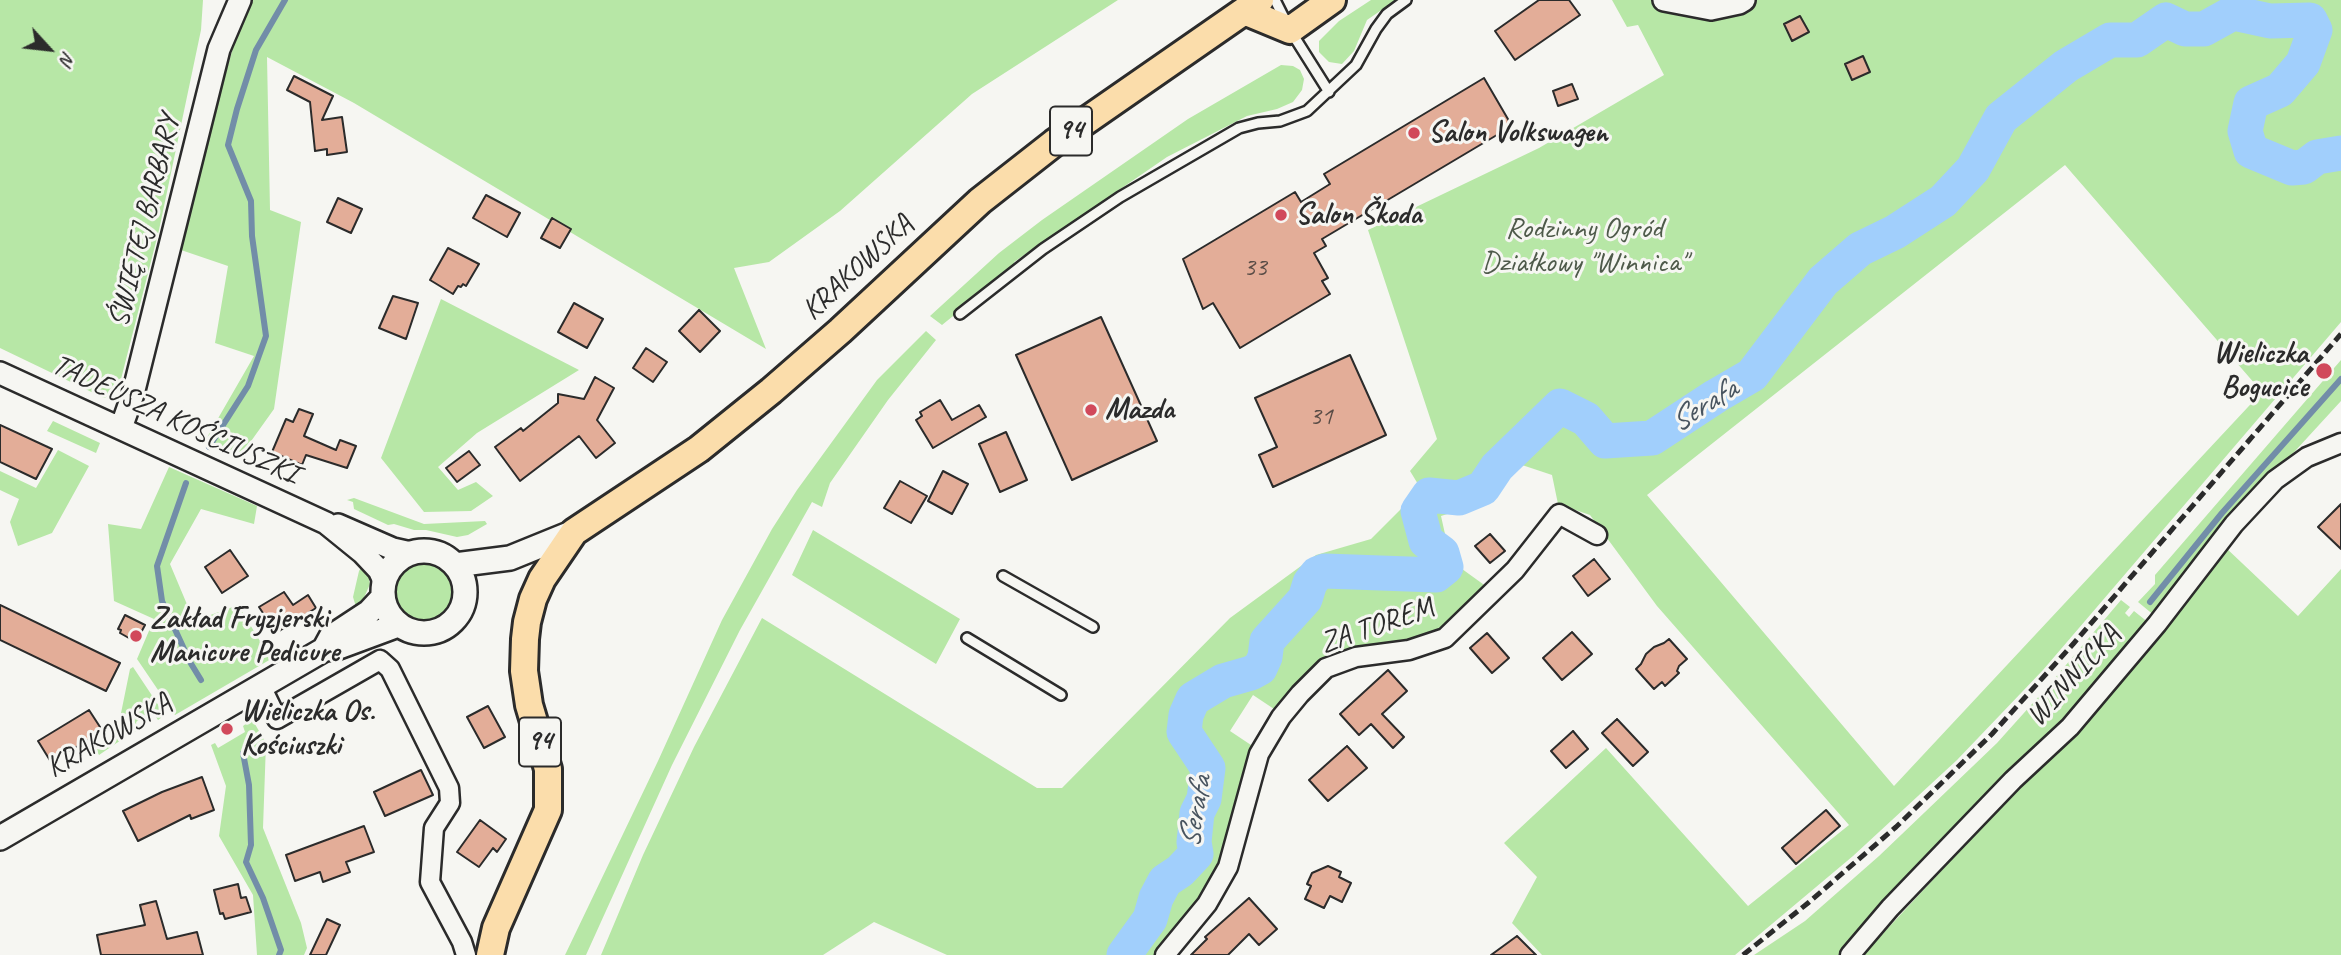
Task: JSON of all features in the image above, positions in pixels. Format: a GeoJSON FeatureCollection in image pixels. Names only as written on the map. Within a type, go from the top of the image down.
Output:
{"type":"FeatureCollection","features":[{"type":"Feature","properties":{"kind":"main road"},"geometry":{"type":"LineString","coordinates":[[1290,30],[1332,0]]}},
{"type":"Feature","properties":{"kind":"main road","name":"KRAKOWSKA"},"geometry":{"type":"LineString","coordinates":[[455,565],[510,558],[574,532],[699,449],[840,331],[981,201],[1054,143],[1252,6],[1290,30]]}},
{"type":"Feature","properties":{"kind":"main road","name":"94"},"geometry":{"type":"LineString","coordinates":[[491,955],[496,928],[548,810],[548,769],[529,705],[524,671],[527,622],[542,579],[574,532]]}},
{"type":"Feature","properties":{"kind":"main road"},"geometry":{"type":"LineString","coordinates":[[411,553],[435,553],[455,565],[466,593],[456,618],[444,628],[420,633],[398,625],[388,612],[383,589],[391,567],[411,553]]}},
{"type":"Feature","properties":{"kind":"main road","name":"KRAKOWSKA"},"geometry":{"type":"LineString","coordinates":[[466,593],[510,558]]}},
{"type":"Feature","properties":{"kind":"main road","name":"KRAKOWSKA"},"geometry":{"type":"LineString","coordinates":[[325,649],[331,637],[369,612],[383,589]]}},
{"type":"Feature","properties":{"kind":"main road","name":"KRAKOWSKA"},"geometry":{"type":"LineString","coordinates":[[0,838],[325,649],[336,648],[398,625]]}},
{"type":"Feature","properties":{"kind":"street","name":"ŚWIĘTEJ BARBARY"},"geometry":{"type":"LineString","coordinates":[[226,29],[231,0]]}},
{"type":"Feature","properties":{"kind":"street","name":"ŚWIĘTEJ BARBARY"},"geometry":{"type":"LineString","coordinates":[[121,428],[135,383],[219,49],[240,0]]}},
{"type":"Feature","properties":{"kind":"street"},"geometry":{"type":"LineString","coordinates":[[1664,0],[1711,9],[1738,4],[1744,0]]}},
{"type":"Feature","properties":{"kind":"street","name":"TADEUSZA KOŚCIUSZKI"},"geometry":{"type":"LineString","coordinates":[[0,373],[326,523],[363,553],[379,570],[383,589]]}},
{"type":"Feature","properties":{"kind":"street","name":"WINNICKA"},"geometry":{"type":"LineString","coordinates":[[1850,955],[1890,908],[1985,809],[2070,727],[2157,624],[2234,524],[2276,480],[2307,457],[2341,443]]}},
{"type":"Feature","properties":{"kind":"street","name":"ZA TOREM"},"geometry":{"type":"LineString","coordinates":[[1165,955],[1207,904],[1228,867],[1259,754],[1281,718],[1326,668],[1356,657],[1409,650],[1445,638],[1515,570],[1559,514],[1597,536]]}},
{"type":"Feature","properties":{"kind":"street","name":"TADEUSZA KOŚCIUSZKI"},"geometry":{"type":"LineString","coordinates":[[326,523],[344,526],[411,553]]}},
{"type":"Feature","properties":{"kind":"street"},"geometry":{"type":"LineString","coordinates":[[261,686],[277,719],[380,660],[390,669],[449,788],[450,803],[434,828],[430,882],[466,955]]}},
{"type":"Feature","properties":{"kind":"lane"},"geometry":{"type":"LineString","coordinates":[[1275,0],[1290,30],[1329,92]]}},
{"type":"Feature","properties":{"kind":"lane"},"geometry":{"type":"LineString","coordinates":[[960,314],[1043,248],[1120,197],[1239,128],[1258,122],[1280,121],[1307,111],[1356,65],[1387,14],[1406,0]]}},
{"type":"Feature","properties":{"kind":"lane"},"geometry":{"type":"LineString","coordinates":[[1003,576],[1093,627]]}},
{"type":"Feature","properties":{"kind":"lane"},"geometry":{"type":"LineString","coordinates":[[967,638],[1061,695]]}},
{"type":"Feature","properties":{"kind":"green space"},"geometry":{"type":"Polygon","coordinates":[[[0,0],[203,0],[201,30],[159,230],[120,383],[115,394],[104,398],[0,348],[0,0]]]}},
{"type":"Feature","properties":{"kind":"green space"},"geometry":{"type":"Polygon","coordinates":[[[253,0],[1118,0],[972,94],[840,211],[769,262],[734,268],[766,349],[354,103],[267,57],[270,210],[301,222],[274,409],[239,458],[205,441],[254,356],[215,343],[228,266],[181,250],[219,96],[233,48],[253,0]]]}},
{"type":"Feature","properties":{"kind":"green space"},"geometry":{"type":"Polygon","coordinates":[[[1371,0],[1396,0],[1367,20],[1354,51],[1342,64],[1329,62],[1319,52],[1319,41],[1339,21],[1371,0]]]}},
{"type":"Feature","properties":{"kind":"green space","name":"Rodzinny Ogród Działkowy \"Winnica\""},"geometry":{"type":"Polygon","coordinates":[[[1612,0],[2341,0],[2341,322],[2043,670],[1957,760],[1853,856],[1735,955],[1542,955],[1512,923],[1537,877],[1504,843],[1606,748],[1748,906],[1849,825],[1657,606],[1590,515],[1558,504],[1552,475],[1516,463],[1482,503],[1441,516],[1451,561],[1487,587],[1443,631],[1408,643],[1346,653],[1280,713],[1253,695],[1230,731],[1257,749],[1223,866],[1198,905],[1156,955],[947,955],[874,922],[823,955],[601,955],[643,855],[694,747],[762,618],[1037,788],[1062,788],[1230,618],[1316,555],[1371,539],[1421,489],[1410,471],[1437,439],[1368,230],[1539,148],[1664,75],[1638,25],[1627,27],[1612,0]],[[2065,165],[1647,495],[1894,786],[2262,392],[2065,165]]]}},
{"type":"Feature","properties":{"kind":"green space"},"geometry":{"type":"Polygon","coordinates":[[[1281,65],[1300,70],[1304,79],[1302,90],[1293,102],[1247,116],[1167,157],[1014,262],[1015,266],[942,325],[930,316],[999,253],[1042,220],[1188,119],[1281,65]]]}},
{"type":"Feature","properties":{"kind":"green space"},"geometry":{"type":"Polygon","coordinates":[[[441,299],[579,370],[477,433],[438,467],[458,490],[476,482],[493,496],[471,511],[424,512],[381,458],[441,299]]]}},
{"type":"Feature","properties":{"kind":"green space"},"geometry":{"type":"Polygon","coordinates":[[[926,331],[936,340],[888,400],[830,483],[822,507],[812,502],[740,630],[672,765],[586,955],[565,955],[722,620],[772,529],[877,380],[926,331]]]}},
{"type":"Feature","properties":{"kind":"green space"},"geometry":{"type":"Polygon","coordinates":[[[2341,360],[2341,401],[2241,510],[2155,616],[2138,602],[2155,584],[2155,575],[2341,360]]]}},
{"type":"Feature","properties":{"kind":"green space"},"geometry":{"type":"Polygon","coordinates":[[[53,421],[100,443],[96,453],[47,431],[53,421]]]}},
{"type":"Feature","properties":{"kind":"green space"},"geometry":{"type":"Polygon","coordinates":[[[58,450],[89,466],[52,533],[18,546],[10,522],[19,499],[0,490],[0,471],[36,488],[58,450]]]}},
{"type":"Feature","properties":{"kind":"green space"},"geometry":{"type":"Polygon","coordinates":[[[169,467],[257,506],[254,524],[201,509],[170,564],[194,621],[238,605],[271,659],[175,715],[137,659],[154,619],[114,601],[108,524],[141,529],[169,467]]]}},
{"type":"Feature","properties":{"kind":"green space"},"geometry":{"type":"Polygon","coordinates":[[[354,498],[424,524],[485,521],[487,524],[468,535],[457,537],[388,525],[354,509],[353,502],[347,500],[354,498]]]}},
{"type":"Feature","properties":{"kind":"green space"},"geometry":{"type":"Polygon","coordinates":[[[813,530],[960,619],[936,664],[792,575],[813,530]]]}},
{"type":"Feature","properties":{"kind":"green space"},"geometry":{"type":"Polygon","coordinates":[[[2224,546],[2298,616],[2341,569],[2341,955],[1863,955],[2111,688],[2224,546]]]}},
{"type":"Feature","properties":{"kind":"green space"},"geometry":{"type":"Polygon","coordinates":[[[363,564],[370,584],[363,600],[356,607],[353,597],[363,564]]]}},
{"type":"Feature","properties":{"kind":"green space"},"geometry":{"type":"Polygon","coordinates":[[[424,564],[435,566],[444,572],[450,581],[450,603],[444,612],[435,618],[424,620],[413,618],[404,612],[398,603],[396,592],[398,581],[404,572],[413,566],[424,564]]]}},
{"type":"Feature","properties":{"kind":"green space"},"geometry":{"type":"Polygon","coordinates":[[[2121,600],[2130,607],[2125,613],[2129,617],[2134,611],[2149,623],[2091,694],[1842,955],[1754,955],[1805,921],[1879,856],[1997,743],[2121,600]]]}},
{"type":"Feature","properties":{"kind":"green space"},"geometry":{"type":"Polygon","coordinates":[[[133,667],[165,715],[158,720],[152,711],[136,722],[139,729],[130,735],[120,718],[130,669],[133,667]]]}},
{"type":"Feature","properties":{"kind":"green space"},"geometry":{"type":"Polygon","coordinates":[[[252,719],[266,743],[263,828],[301,923],[307,948],[304,955],[257,955],[253,895],[219,836],[226,786],[211,745],[215,743],[218,748],[245,732],[243,726],[252,719]]]}},
{"type":"Feature","properties":{"kind":"green space"},"geometry":{"type":"Polygon","coordinates":[[[121,733],[124,738],[99,755],[97,746],[121,733]]]}},
{"type":"Feature","properties":{"kind":"building"},"geometry":{"type":"Polygon","coordinates":[[[1539,0],[1569,0],[1580,15],[1515,60],[1495,31],[1539,0]]]}},
{"type":"Feature","properties":{"kind":"building"},"geometry":{"type":"Polygon","coordinates":[[[1800,16],[1809,32],[1792,41],[1784,24],[1800,16]]]}},
{"type":"Feature","properties":{"kind":"building"},"geometry":{"type":"Polygon","coordinates":[[[1863,56],[1870,72],[1852,80],[1845,64],[1863,56]]]}},
{"type":"Feature","properties":{"kind":"building"},"geometry":{"type":"Polygon","coordinates":[[[294,76],[333,96],[322,120],[342,117],[347,152],[327,155],[327,149],[315,151],[310,102],[287,90],[294,76]]]}},
{"type":"Feature","properties":{"kind":"building"},"geometry":{"type":"Polygon","coordinates":[[[1484,78],[1512,126],[1322,239],[1326,246],[1314,253],[1328,278],[1322,281],[1330,294],[1240,348],[1213,303],[1203,309],[1183,259],[1295,192],[1301,202],[1330,184],[1324,174],[1484,78]]]}},
{"type":"Feature","properties":{"kind":"building"},"geometry":{"type":"Polygon","coordinates":[[[1572,84],[1578,99],[1558,106],[1553,91],[1572,84]]]}},
{"type":"Feature","properties":{"kind":"building"},"geometry":{"type":"Polygon","coordinates":[[[486,195],[520,213],[507,237],[473,218],[486,195]]]}},
{"type":"Feature","properties":{"kind":"building"},"geometry":{"type":"Polygon","coordinates":[[[338,198],[362,209],[351,233],[327,222],[338,198]]]}},
{"type":"Feature","properties":{"kind":"building"},"geometry":{"type":"Polygon","coordinates":[[[552,218],[571,229],[560,248],[541,238],[552,218]]]}},
{"type":"Feature","properties":{"kind":"building"},"geometry":{"type":"Polygon","coordinates":[[[448,248],[479,264],[466,286],[458,286],[453,294],[430,280],[448,248]]]}},
{"type":"Feature","properties":{"kind":"building"},"geometry":{"type":"Polygon","coordinates":[[[393,296],[418,303],[406,339],[379,328],[393,296]]]}},
{"type":"Feature","properties":{"kind":"building"},"geometry":{"type":"Polygon","coordinates":[[[574,303],[603,319],[587,348],[558,332],[574,303]]]}},
{"type":"Feature","properties":{"kind":"building"},"geometry":{"type":"Polygon","coordinates":[[[699,310],[720,331],[700,352],[679,331],[699,310]]]}},
{"type":"Feature","properties":{"kind":"building","name":"Mazda"},"geometry":{"type":"Polygon","coordinates":[[[1101,317],[1157,441],[1072,480],[1016,355],[1101,317]]]}},
{"type":"Feature","properties":{"kind":"building"},"geometry":{"type":"Polygon","coordinates":[[[646,348],[667,362],[653,382],[633,368],[646,348]]]}},
{"type":"Feature","properties":{"kind":"building"},"geometry":{"type":"Polygon","coordinates":[[[1350,355],[1386,435],[1273,487],[1259,455],[1277,447],[1255,398],[1350,355]]]}},
{"type":"Feature","properties":{"kind":"building"},"geometry":{"type":"Polygon","coordinates":[[[595,377],[614,388],[597,420],[615,443],[596,458],[579,436],[520,481],[495,447],[521,428],[523,431],[558,403],[558,394],[584,399],[595,377]]]}},
{"type":"Feature","properties":{"kind":"building"},"geometry":{"type":"Polygon","coordinates":[[[940,400],[952,420],[979,405],[986,417],[933,448],[916,420],[922,416],[920,412],[940,400]]]}},
{"type":"Feature","properties":{"kind":"building"},"geometry":{"type":"Polygon","coordinates":[[[299,409],[313,414],[304,436],[336,450],[340,440],[356,446],[347,468],[306,455],[302,465],[272,452],[286,419],[293,422],[299,409]]]}},
{"type":"Feature","properties":{"kind":"building"},"geometry":{"type":"Polygon","coordinates":[[[0,425],[52,449],[36,479],[0,462],[0,425]]]}},
{"type":"Feature","properties":{"kind":"building"},"geometry":{"type":"Polygon","coordinates":[[[1006,432],[1027,480],[1000,492],[979,444],[1006,432]]]}},
{"type":"Feature","properties":{"kind":"building"},"geometry":{"type":"Polygon","coordinates":[[[469,451],[480,465],[457,482],[446,468],[469,451]]]}},
{"type":"Feature","properties":{"kind":"building"},"geometry":{"type":"Polygon","coordinates":[[[943,471],[968,484],[952,514],[928,501],[943,471]]]}},
{"type":"Feature","properties":{"kind":"building"},"geometry":{"type":"Polygon","coordinates":[[[900,481],[927,496],[911,523],[884,508],[900,481]]]}},
{"type":"Feature","properties":{"kind":"building"},"geometry":{"type":"Polygon","coordinates":[[[2341,504],[2341,549],[2318,527],[2341,504]]]}},
{"type":"Feature","properties":{"kind":"building"},"geometry":{"type":"Polygon","coordinates":[[[1490,534],[1505,551],[1490,563],[1475,546],[1490,534]]]}},
{"type":"Feature","properties":{"kind":"building"},"geometry":{"type":"Polygon","coordinates":[[[230,550],[248,576],[222,593],[205,567],[230,550]]]}},
{"type":"Feature","properties":{"kind":"building"},"geometry":{"type":"Polygon","coordinates":[[[1594,559],[1610,579],[1588,596],[1573,576],[1594,559]]]}},
{"type":"Feature","properties":{"kind":"building"},"geometry":{"type":"Polygon","coordinates":[[[284,592],[293,605],[308,595],[316,608],[276,633],[259,607],[284,592]]]}},
{"type":"Feature","properties":{"kind":"building"},"geometry":{"type":"Polygon","coordinates":[[[0,605],[120,663],[106,691],[0,640],[0,605]]]}},
{"type":"Feature","properties":{"kind":"building"},"geometry":{"type":"Polygon","coordinates":[[[125,615],[145,625],[136,642],[118,629],[125,615]]]}},
{"type":"Feature","properties":{"kind":"building"},"geometry":{"type":"Polygon","coordinates":[[[1572,632],[1592,654],[1562,680],[1543,658],[1572,632]]]}},
{"type":"Feature","properties":{"kind":"building"},"geometry":{"type":"Polygon","coordinates":[[[1487,633],[1509,658],[1492,673],[1470,648],[1487,633]]]}},
{"type":"Feature","properties":{"kind":"building"},"geometry":{"type":"Polygon","coordinates":[[[1669,639],[1687,659],[1679,666],[1679,673],[1665,686],[1662,682],[1654,689],[1636,669],[1646,654],[1669,639]]]}},
{"type":"Feature","properties":{"kind":"building"},"geometry":{"type":"Polygon","coordinates":[[[1388,670],[1407,691],[1382,714],[1404,737],[1393,748],[1371,724],[1359,735],[1340,714],[1388,670]]]}},
{"type":"Feature","properties":{"kind":"building"},"geometry":{"type":"Polygon","coordinates":[[[488,706],[505,737],[484,748],[467,717],[488,706]]]}},
{"type":"Feature","properties":{"kind":"building"},"geometry":{"type":"Polygon","coordinates":[[[89,710],[102,730],[51,762],[38,741],[89,710]]]}},
{"type":"Feature","properties":{"kind":"building"},"geometry":{"type":"Polygon","coordinates":[[[1617,719],[1648,752],[1633,766],[1602,733],[1617,719]]]}},
{"type":"Feature","properties":{"kind":"building"},"geometry":{"type":"Polygon","coordinates":[[[1573,731],[1588,749],[1566,768],[1551,751],[1573,731]]]}},
{"type":"Feature","properties":{"kind":"building"},"geometry":{"type":"Polygon","coordinates":[[[1347,746],[1367,768],[1328,801],[1309,780],[1347,746]]]}},
{"type":"Feature","properties":{"kind":"building"},"geometry":{"type":"Polygon","coordinates":[[[421,770],[433,795],[385,816],[374,792],[421,770]]]}},
{"type":"Feature","properties":{"kind":"building"},"geometry":{"type":"Polygon","coordinates":[[[202,777],[214,810],[191,819],[190,815],[138,841],[123,811],[202,777]]]}},
{"type":"Feature","properties":{"kind":"building"},"geometry":{"type":"Polygon","coordinates":[[[1826,810],[1840,826],[1796,864],[1782,848],[1826,810]]]}},
{"type":"Feature","properties":{"kind":"building"},"geometry":{"type":"Polygon","coordinates":[[[480,820],[506,839],[497,852],[493,848],[479,867],[457,852],[480,820]]]}},
{"type":"Feature","properties":{"kind":"building"},"geometry":{"type":"Polygon","coordinates":[[[364,826],[374,852],[346,862],[350,872],[323,882],[320,872],[295,881],[286,855],[364,826]]]}},
{"type":"Feature","properties":{"kind":"building"},"geometry":{"type":"Polygon","coordinates":[[[1328,866],[1341,872],[1339,877],[1351,883],[1342,902],[1330,896],[1324,908],[1305,899],[1311,886],[1307,884],[1312,873],[1328,866]]]}},
{"type":"Feature","properties":{"kind":"building"},"geometry":{"type":"Polygon","coordinates":[[[238,884],[241,898],[246,897],[251,912],[225,919],[223,913],[220,914],[214,890],[238,884]]]}},
{"type":"Feature","properties":{"kind":"building"},"geometry":{"type":"Polygon","coordinates":[[[1249,898],[1277,929],[1259,945],[1249,934],[1228,955],[1191,955],[1207,939],[1205,937],[1249,898]]]}},
{"type":"Feature","properties":{"kind":"building"},"geometry":{"type":"Polygon","coordinates":[[[156,901],[167,939],[197,932],[203,955],[101,955],[97,935],[145,925],[140,905],[156,901]]]}},
{"type":"Feature","properties":{"kind":"building"},"geometry":{"type":"Polygon","coordinates":[[[327,919],[340,925],[326,955],[310,955],[327,919]]]}},
{"type":"Feature","properties":{"kind":"building"},"geometry":{"type":"Polygon","coordinates":[[[1517,936],[1536,955],[1491,955],[1517,936]]]}},
{"type":"Feature","properties":{"kind":"waterway"},"geometry":{"type":"LineString","coordinates":[[209,447],[248,386],[266,336],[252,236],[251,201],[228,145],[256,50],[285,0]]}},
{"type":"Feature","properties":{"kind":"waterway","name":"Serafa"},"geometry":{"type":"LineString","coordinates":[[1124,955],[1150,919],[1156,898],[1165,881],[1180,871],[1196,854],[1194,842],[1197,813],[1204,799],[1208,768],[1184,732],[1186,715],[1193,699],[1223,681],[1260,668],[1267,641],[1305,599],[1310,583],[1317,574],[1325,571],[1436,575],[1446,567],[1442,553],[1426,541],[1418,511],[1429,495],[1459,498],[1483,488],[1497,467],[1560,406],[1586,419],[1605,441],[1652,438],[1752,375],[1823,281],[1860,249],[1895,232],[1943,201],[1973,169],[2001,118],[2066,66],[2110,40],[2137,40],[2166,20],[2185,29],[2204,29],[2233,13],[2270,21],[2310,20],[2315,30],[2303,63],[2280,90],[2251,103],[2245,131],[2251,151],[2292,168],[2304,167],[2317,157],[2341,153]]}},
{"type":"Feature","properties":{"kind":"waterway"},"geometry":{"type":"LineString","coordinates":[[2150,602],[2222,513],[2341,379]]}},
{"type":"Feature","properties":{"kind":"waterway"},"geometry":{"type":"LineString","coordinates":[[186,483],[157,566],[162,601],[201,680]]}},
{"type":"Feature","properties":{"kind":"waterway"},"geometry":{"type":"LineString","coordinates":[[243,753],[249,785],[251,845],[246,862],[263,898],[281,950],[279,955]]}},
{"type":"Feature","properties":{"kind":"railway"},"geometry":{"type":"LineString","coordinates":[[1743,955],[1896,827],[1992,734],[2341,334]]}},
{"type":"Feature","properties":{"kind":"place","name":"Salon Volkswagen"},"geometry":{"type":"Point","coordinates":[1414,133]}},
{"type":"Feature","properties":{"kind":"place","name":"Salon Škoda"},"geometry":{"type":"Point","coordinates":[1281,215]}},
{"type":"Feature","properties":{"kind":"place","name":"Wieliczka Bogucice"},"geometry":{"type":"Point","coordinates":[2324,371]}},
{"type":"Feature","properties":{"kind":"place","name":"Mazda"},"geometry":{"type":"Point","coordinates":[1091,410]}},
{"type":"Feature","properties":{"kind":"place","name":"Zakład Fryzjerski Manicure Pedicure"},"geometry":{"type":"Point","coordinates":[136,636]}},
{"type":"Feature","properties":{"kind":"place","name":"Wieliczka Os. Kościuszki"},"geometry":{"type":"Point","coordinates":[227,729]}}]}
